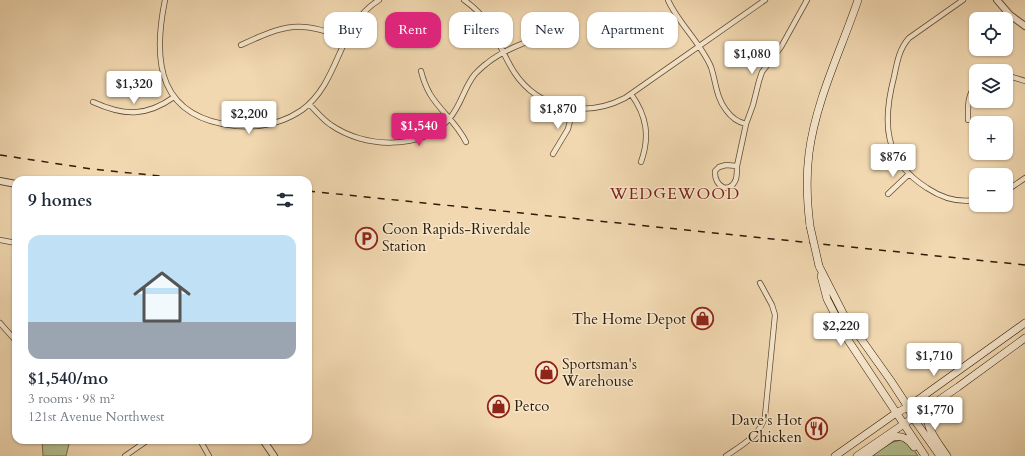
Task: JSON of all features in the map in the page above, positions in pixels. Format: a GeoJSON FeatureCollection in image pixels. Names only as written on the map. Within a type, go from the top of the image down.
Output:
{"type":"FeatureCollection","features":[{"type":"Feature","properties":{"kind":"main road"},"geometry":{"type":"LineString","coordinates":[[858,0],[821,100],[814,129],[809,153],[808,174],[808,207],[810,226],[823,287],[827,298],[848,340],[925,456]]}},
{"type":"Feature","properties":{"kind":"main road"},"geometry":{"type":"LineString","coordinates":[[819,266],[844,316],[908,407],[913,418],[940,456]]}},
{"type":"Feature","properties":{"kind":"main road"},"geometry":{"type":"LineString","coordinates":[[836,456],[896,413],[908,407],[1025,323]]}},
{"type":"Feature","properties":{"kind":"main road"},"geometry":{"type":"LineString","coordinates":[[857,456],[947,395],[1025,338]]}},
{"type":"Feature","properties":{"kind":"main road"},"geometry":{"type":"LineString","coordinates":[[947,395],[944,401],[930,413],[928,421],[930,430],[947,456]]}},
{"type":"Feature","properties":{"kind":"main road"},"geometry":{"type":"LineString","coordinates":[[866,456],[893,438],[897,437],[904,437],[908,440],[921,456]]}},
{"type":"Feature","properties":{"kind":"street"},"geometry":{"type":"LineString","coordinates":[[166,0],[161,25],[160,63],[165,80],[174,97],[186,109],[203,119],[221,124],[247,127],[268,124],[280,121],[300,111],[309,104],[325,86],[342,48]]}},
{"type":"Feature","properties":{"kind":"street"},"geometry":{"type":"LineString","coordinates":[[365,12],[379,0]]}},
{"type":"Feature","properties":{"kind":"street"},"geometry":{"type":"LineString","coordinates":[[464,0],[477,10],[486,20],[519,78],[535,94],[556,104],[573,109],[589,109],[618,102],[632,94],[765,0]]}},
{"type":"Feature","properties":{"kind":"street"},"geometry":{"type":"LineString","coordinates":[[668,0],[699,46],[711,68],[718,96],[725,109],[733,118],[746,124]]}},
{"type":"Feature","properties":{"kind":"street"},"geometry":{"type":"LineString","coordinates":[[737,166],[726,165],[719,167],[715,171],[714,178],[718,184],[728,188],[736,181],[737,166],[746,124],[762,72],[781,47],[807,0]]}},
{"type":"Feature","properties":{"kind":"street"},"geometry":{"type":"LineString","coordinates":[[963,0],[909,38],[902,46],[891,88],[888,108],[890,141],[893,153],[908,175],[936,194],[955,201],[969,200]]}},
{"type":"Feature","properties":{"kind":"street"},"geometry":{"type":"LineString","coordinates":[[997,0],[1010,15],[1025,26]]}},
{"type":"Feature","properties":{"kind":"street"},"geometry":{"type":"LineString","coordinates":[[241,45],[274,30],[292,26],[320,28],[324,30]]}},
{"type":"Feature","properties":{"kind":"street"},"geometry":{"type":"LineString","coordinates":[[309,104],[331,125],[354,137],[384,142],[405,142],[425,137],[435,132],[450,118],[458,107],[474,75],[486,64],[504,53],[521,46]]}},
{"type":"Feature","properties":{"kind":"street"},"geometry":{"type":"LineString","coordinates":[[421,71],[430,94],[460,129],[466,142]]}},
{"type":"Feature","properties":{"kind":"street"},"geometry":{"type":"LineString","coordinates":[[1013,77],[1025,81]]}},
{"type":"Feature","properties":{"kind":"street"},"geometry":{"type":"LineString","coordinates":[[632,94],[638,102],[646,130],[646,145],[641,162]]}},
{"type":"Feature","properties":{"kind":"street"},"geometry":{"type":"LineString","coordinates":[[968,120],[967,102],[969,96]]}},
{"type":"Feature","properties":{"kind":"street"},"geometry":{"type":"LineString","coordinates":[[93,102],[115,110],[135,113],[154,109],[174,97]]}},
{"type":"Feature","properties":{"kind":"street"},"geometry":{"type":"LineString","coordinates":[[553,154],[568,129],[573,109]]}},
{"type":"Feature","properties":{"kind":"street"},"geometry":{"type":"LineString","coordinates":[[888,194],[908,175]]}},
{"type":"Feature","properties":{"kind":"street"},"geometry":{"type":"LineString","coordinates":[[1013,186],[1025,178]]}},
{"type":"Feature","properties":{"kind":"street"},"geometry":{"type":"LineString","coordinates":[[0,181],[12,183]]}},
{"type":"Feature","properties":{"kind":"street"},"geometry":{"type":"LineString","coordinates":[[0,240],[12,242]]}},
{"type":"Feature","properties":{"kind":"street"},"geometry":{"type":"LineString","coordinates":[[726,456],[757,433],[766,416],[775,315],[772,305],[760,283]]}},
{"type":"Feature","properties":{"kind":"street"},"geometry":{"type":"LineString","coordinates":[[0,323],[12,336]]}},
{"type":"Feature","properties":{"kind":"street"},"geometry":{"type":"LineString","coordinates":[[125,456],[142,444]]}},
{"type":"Feature","properties":{"kind":"street"},"geometry":{"type":"LineString","coordinates":[[202,444],[209,456]]}},
{"type":"Feature","properties":{"kind":"street"},"geometry":{"type":"LineString","coordinates":[[266,444],[273,456]]}},
{"type":"Feature","properties":{"kind":"green space"},"geometry":{"type":"Polygon","coordinates":[[[901,440],[910,444],[918,456],[869,456],[893,442],[901,440]]]}},
{"type":"Feature","properties":{"kind":"green space"},"geometry":{"type":"Polygon","coordinates":[[[42,444],[69,444],[66,456],[43,456],[42,444]]]}},
{"type":"Feature","properties":{"kind":"railway"},"geometry":{"type":"LineString","coordinates":[[0,155],[92,169],[159,176]]}},
{"type":"Feature","properties":{"kind":"railway"},"geometry":{"type":"LineString","coordinates":[[312,191],[1025,265]]}},
{"type":"Feature","properties":{"kind":"place","name":"Coon Rapids-Riverdale Station"},"geometry":{"type":"Point","coordinates":[367,238]}},
{"type":"Feature","properties":{"kind":"place","name":"The Home Depot"},"geometry":{"type":"Point","coordinates":[702,319]}},
{"type":"Feature","properties":{"kind":"place","name":"Sportsman's Warehouse"},"geometry":{"type":"Point","coordinates":[546,373]}},
{"type":"Feature","properties":{"kind":"place","name":"Petco"},"geometry":{"type":"Point","coordinates":[498,406]}},
{"type":"Feature","properties":{"kind":"place","name":"Dave's Hot Chicken"},"geometry":{"type":"Point","coordinates":[817,429]}},
{"type":"Feature","properties":{"kind":"district","name":"WEDGEWOOD"},"geometry":{"type":"Point","coordinates":[675,193]}}]}
